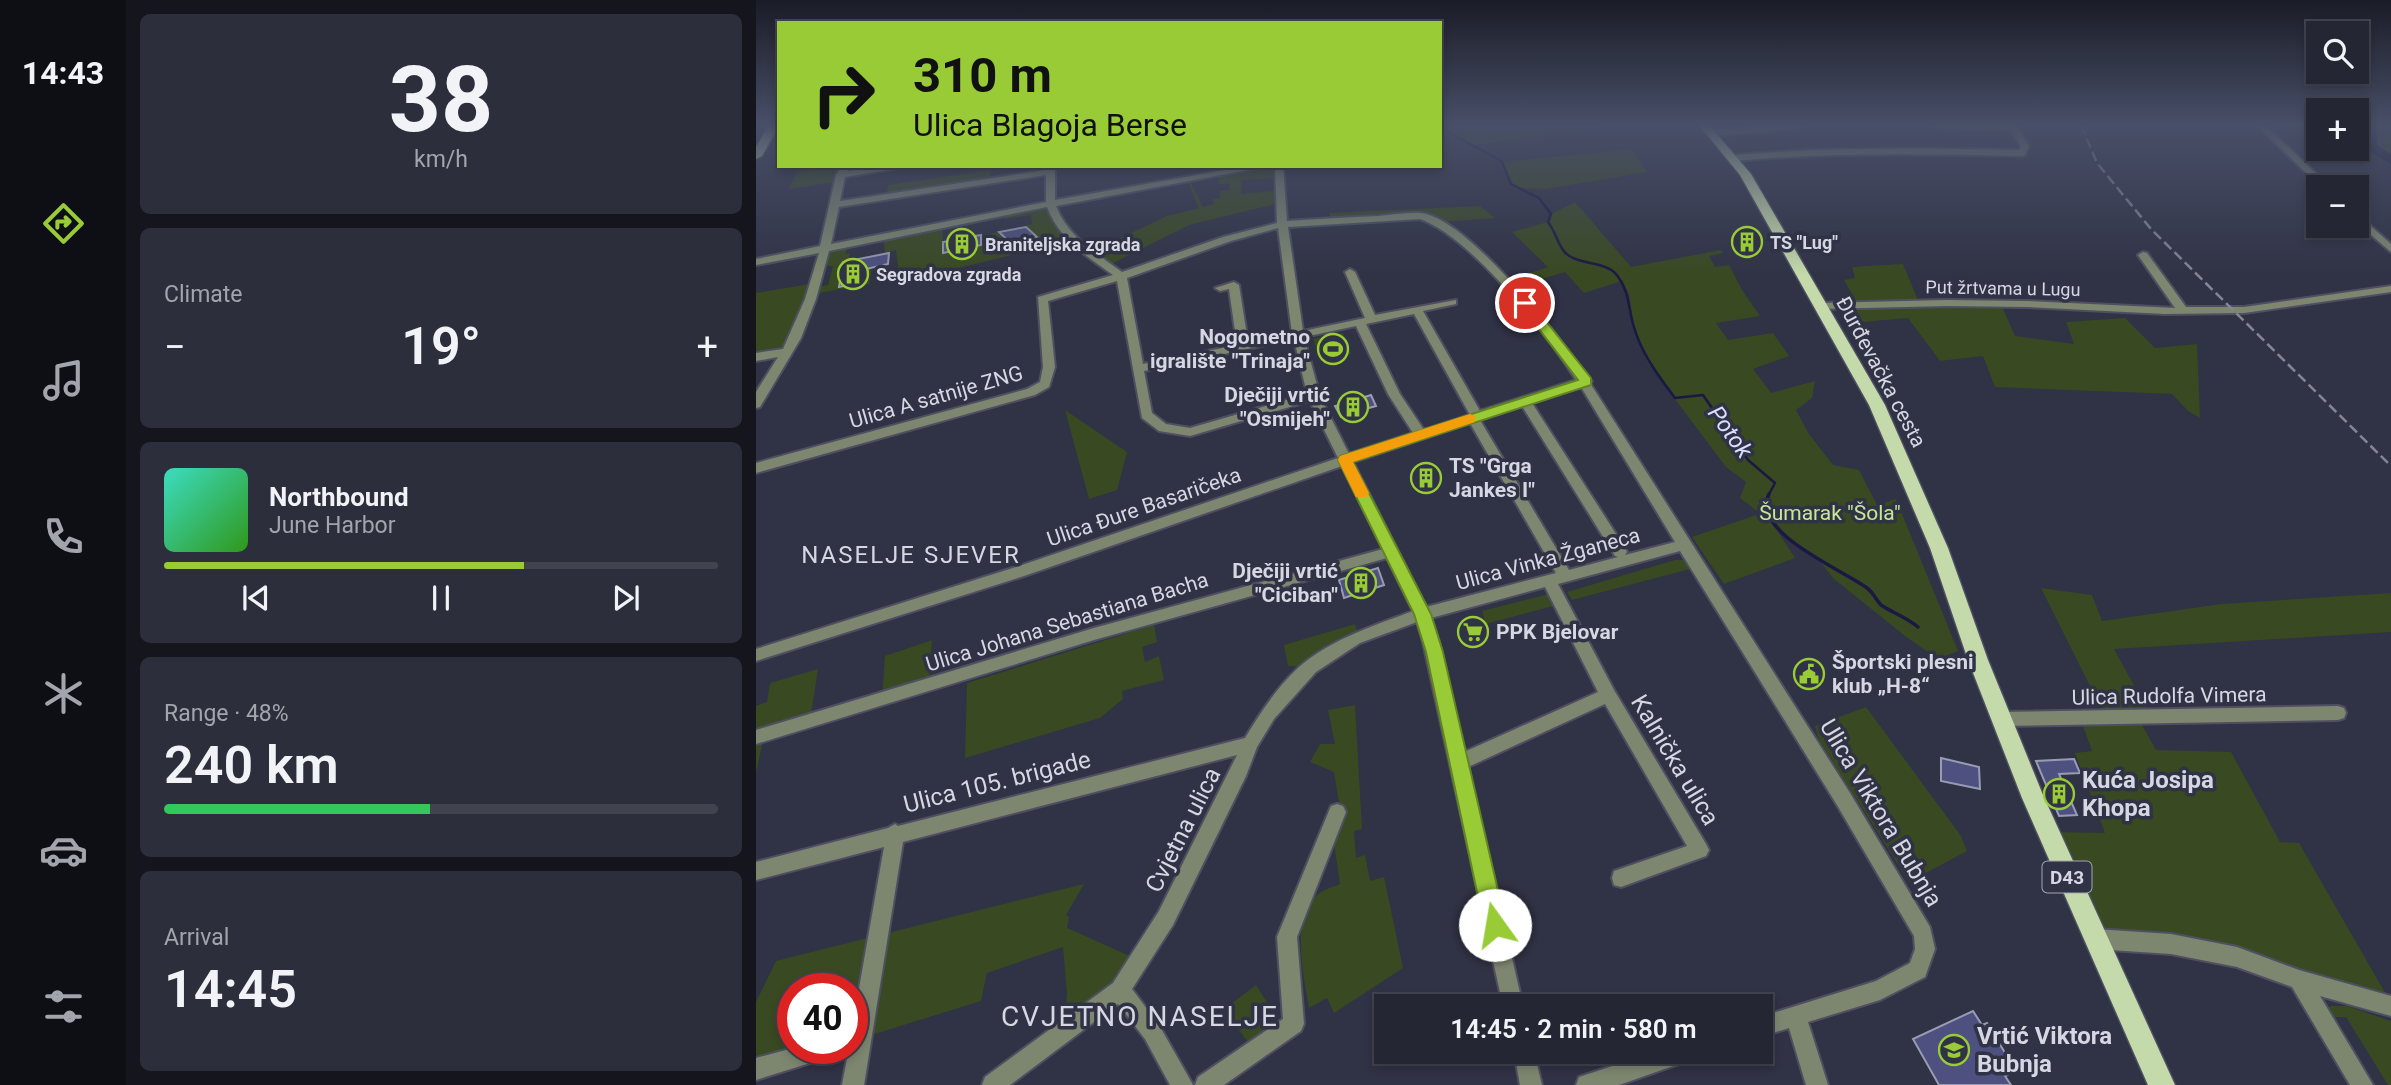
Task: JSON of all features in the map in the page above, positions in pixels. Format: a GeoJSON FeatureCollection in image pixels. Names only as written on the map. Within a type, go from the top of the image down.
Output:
{"type":"FeatureCollection","features":[{"type":"Feature","properties":{"kind":"main road","name":"Đurđevačka cesta"},"geometry":{"type":"LineString","coordinates":[[1745,176],[1877,405],[1939,548],[2000,719]]}},
{"type":"Feature","properties":{"kind":"main road","name":"D43"},"geometry":{"type":"LineString","coordinates":[[2000,719],[2095,939],[2162,1085]]}},
{"type":"Feature","properties":{"kind":"street"},"geometry":{"type":"LineString","coordinates":[[756,404],[787,352],[806,312],[843,176]]}},
{"type":"Feature","properties":{"kind":"street"},"geometry":{"type":"LineString","coordinates":[[835,205],[1011,176]]}},
{"type":"Feature","properties":{"kind":"street"},"geometry":{"type":"LineString","coordinates":[[1051,176],[1050,204],[1074,243],[1121,276],[1146,415],[1163,428],[1190,432],[1314,396]]}},
{"type":"Feature","properties":{"kind":"street"},"geometry":{"type":"LineString","coordinates":[[756,262],[1210,176]]}},
{"type":"Feature","properties":{"kind":"street"},"geometry":{"type":"LineString","coordinates":[[1280,176],[1283,224],[1298,334],[1314,396],[1422,614],[1435,652],[1510,994]]}},
{"type":"Feature","properties":{"kind":"street"},"geometry":{"type":"LineString","coordinates":[[1121,276],[1227,239],[1283,224],[1421,216],[1440,222],[1511,288],[1548,330],[1586,382],[1684,545]]}},
{"type":"Feature","properties":{"kind":"street"},"geometry":{"type":"LineString","coordinates":[[2369,228],[2391,249]]}},
{"type":"Feature","properties":{"kind":"street"},"geometry":{"type":"LineString","coordinates":[[2143,255],[2183,311]]}},
{"type":"Feature","properties":{"kind":"street"},"geometry":{"type":"LineString","coordinates":[[1350,272],[1394,394],[1421,435]]}},
{"type":"Feature","properties":{"kind":"street","name":"Ulica A satnije ZNG"},"geometry":{"type":"LineString","coordinates":[[756,468],[1031,392],[1045,384],[1049,367],[1042,299],[1121,276]]}},
{"type":"Feature","properties":{"kind":"street"},"geometry":{"type":"LineString","coordinates":[[1220,288],[1234,285],[1243,346]]}},
{"type":"Feature","properties":{"kind":"street","name":"Put žrtvama u Lugu"},"geometry":{"type":"LineString","coordinates":[[1821,306],[2001,304],[2183,311],[2244,310],[2391,289]]}},
{"type":"Feature","properties":{"kind":"street"},"geometry":{"type":"LineString","coordinates":[[1138,369],[1452,302]]}},
{"type":"Feature","properties":{"kind":"street","name":"Kalnička ulica"},"geometry":{"type":"LineString","coordinates":[[1417,310],[1557,578],[1608,695],[1700,850],[1620,878]]}},
{"type":"Feature","properties":{"kind":"street"},"geometry":{"type":"LineString","coordinates":[[756,357],[787,352]]}},
{"type":"Feature","properties":{"kind":"street","name":"Ulica Đure Basaričeka"},"geometry":{"type":"LineString","coordinates":[[756,655],[1019,572],[1345,460],[1586,382]]}},
{"type":"Feature","properties":{"kind":"street"},"geometry":{"type":"LineString","coordinates":[[1525,401],[1620,552]]}},
{"type":"Feature","properties":{"kind":"street","name":"Ulica Vinka Žganeca"},"geometry":{"type":"LineString","coordinates":[[1422,614],[1684,545]]}},
{"type":"Feature","properties":{"kind":"street","name":"Ulica Viktora Bubnja"},"geometry":{"type":"LineString","coordinates":[[1684,545],[1872,841],[1923,933],[1926,949],[1918,970],[1880,990],[1773,1023]]}},
{"type":"Feature","properties":{"kind":"street","name":"Ulica Johana Sebastiana Bacha"},"geometry":{"type":"LineString","coordinates":[[756,737],[1094,634],[1391,552]]}},
{"type":"Feature","properties":{"kind":"street","name":"Cvjetna ulica"},"geometry":{"type":"LineString","coordinates":[[993,1085],[1120,990],[1166,918],[1240,770],[1250,744],[1268,714],[1310,667],[1354,639],[1422,614]]}},
{"type":"Feature","properties":{"kind":"street","name":"Kalnička ulica"},"geometry":{"type":"LineString","coordinates":[[1458,763],[1608,695]]}},
{"type":"Feature","properties":{"kind":"street","name":"Ulica Rudolfa Vimera"},"geometry":{"type":"LineString","coordinates":[[2000,719],[2338,713]]}},
{"type":"Feature","properties":{"kind":"street","name":"Ulica 105. brigade"},"geometry":{"type":"LineString","coordinates":[[756,871],[894,833],[1250,744]]}},
{"type":"Feature","properties":{"kind":"street"},"geometry":{"type":"LineString","coordinates":[[1206,1085],[1294,1024],[1287,937],[1337,811]]}},
{"type":"Feature","properties":{"kind":"street"},"geometry":{"type":"LineString","coordinates":[[868,978],[894,833]]}},
{"type":"Feature","properties":{"kind":"street"},"geometry":{"type":"LineString","coordinates":[[2095,939],[2185,946],[2251,961],[2299,980],[2391,1006]]}},
{"type":"Feature","properties":{"kind":"street"},"geometry":{"type":"LineString","coordinates":[[2299,980],[2362,1085]]}},
{"type":"Feature","properties":{"kind":"street"},"geometry":{"type":"LineString","coordinates":[[1120,990],[1152,1032],[1182,1085]]}},
{"type":"Feature","properties":{"kind":"street"},"geometry":{"type":"LineString","coordinates":[[1795,1015],[1817,1085]]}},
{"type":"Feature","properties":{"kind":"street"},"geometry":{"type":"LineString","coordinates":[[756,1069],[777,1063]]}},
{"type":"Feature","properties":{"kind":"street"},"geometry":{"type":"LineString","coordinates":[[853,1085],[855,1064]]}},
{"type":"Feature","properties":{"kind":"street"},"geometry":{"type":"LineString","coordinates":[[1527,1064],[1531,1085]]}},
{"type":"Feature","properties":{"kind":"street"},"geometry":{"type":"LineString","coordinates":[[1587,1085],[1650,1064]]}},
{"type":"Feature","properties":{"kind":"green space"},"geometry":{"type":"Polygon","coordinates":[[[795,176],[841,176],[840,181],[789,189],[795,176]]]}},
{"type":"Feature","properties":{"kind":"green space"},"geometry":{"type":"Polygon","coordinates":[[[952,176],[990,176],[990,181],[885,197],[889,185],[952,176]]]}},
{"type":"Feature","properties":{"kind":"green space"},"geometry":{"type":"Polygon","coordinates":[[[1218,176],[1276,176],[1276,178],[1242,180],[1241,194],[1274,191],[1275,204],[1189,225],[1107,266],[1089,253],[1167,216],[1199,208],[1187,180],[1189,179],[1203,207],[1214,204],[1213,199],[1220,198],[1220,191],[1229,190],[1229,183],[1219,184],[1218,176]]]}},
{"type":"Feature","properties":{"kind":"green space"},"geometry":{"type":"Polygon","coordinates":[[[1507,176],[1625,176],[1546,189],[1515,188],[1507,176]]]}},
{"type":"Feature","properties":{"kind":"green space","name":"Šumarak \"Šola\""},"geometry":{"type":"Polygon","coordinates":[[[1575,202],[1631,267],[1721,250],[1723,253],[1709,256],[1715,267],[1729,265],[1760,316],[1716,323],[1728,340],[1773,333],[1789,356],[1753,369],[1771,393],[1815,381],[1812,398],[1796,410],[1809,434],[1833,465],[1859,470],[1877,505],[1896,499],[1958,651],[1938,659],[1905,636],[1834,579],[1818,559],[1794,545],[1766,511],[1757,511],[1740,498],[1746,482],[1726,467],[1648,363],[1633,323],[1629,294],[1622,281],[1584,293],[1565,272],[1511,288],[1505,281],[1548,267],[1512,232],[1548,222],[1551,214],[1575,202]]]}},
{"type":"Feature","properties":{"kind":"green space"},"geometry":{"type":"Polygon","coordinates":[[[1480,206],[1495,218],[1440,222],[1421,216],[1378,219],[1378,214],[1330,217],[1330,213],[1480,206]]]}},
{"type":"Feature","properties":{"kind":"green space"},"geometry":{"type":"Polygon","coordinates":[[[1051,207],[1057,219],[1053,221],[1074,243],[1036,252],[1024,242],[1037,237],[1024,226],[1032,224],[1031,215],[1004,219],[1004,215],[1051,207]]]}},
{"type":"Feature","properties":{"kind":"green space"},"geometry":{"type":"Polygon","coordinates":[[[979,218],[979,223],[942,230],[943,242],[981,240],[983,235],[999,232],[1014,246],[1006,249],[1012,255],[900,282],[896,250],[885,253],[884,241],[847,248],[846,254],[850,253],[848,261],[843,262],[839,286],[872,267],[869,284],[819,293],[819,287],[828,285],[833,266],[826,266],[831,248],[979,218]]]}},
{"type":"Feature","properties":{"kind":"green space"},"geometry":{"type":"Polygon","coordinates":[[[1903,264],[1919,303],[2001,304],[2015,336],[2074,344],[2066,322],[2125,318],[2155,348],[2197,344],[2200,418],[2188,411],[2172,394],[1995,387],[1983,356],[1940,361],[1908,318],[1862,322],[1851,306],[1857,303],[1844,280],[1855,278],[1852,267],[1903,264]]]}},
{"type":"Feature","properties":{"kind":"green space"},"geometry":{"type":"Polygon","coordinates":[[[816,283],[787,352],[756,357],[756,293],[816,283]]]}},
{"type":"Feature","properties":{"kind":"green space","name":"Nogometno igralište \"Trinaja\""},"geometry":{"type":"Polygon","coordinates":[[[1343,333],[1351,354],[1321,361],[1313,339],[1343,333]]]}},
{"type":"Feature","properties":{"kind":"green space"},"geometry":{"type":"Polygon","coordinates":[[[1065,410],[1127,452],[1117,490],[1089,499],[1065,410]]]}},
{"type":"Feature","properties":{"kind":"green space"},"geometry":{"type":"Polygon","coordinates":[[[1765,512],[1795,558],[1724,584],[1692,537],[1765,512]]]}},
{"type":"Feature","properties":{"kind":"green space"},"geometry":{"type":"Polygon","coordinates":[[[1675,560],[1683,560],[1690,569],[1572,600],[1567,592],[1675,560]]]}},
{"type":"Feature","properties":{"kind":"green space"},"geometry":{"type":"Polygon","coordinates":[[[2041,588],[2092,595],[2102,621],[2221,604],[2391,593],[2391,632],[2114,649],[2147,709],[2102,710],[2041,588]]]}},
{"type":"Feature","properties":{"kind":"green space"},"geometry":{"type":"Polygon","coordinates":[[[1549,594],[1553,606],[1486,624],[1482,611],[1549,594]]]}},
{"type":"Feature","properties":{"kind":"green space"},"geometry":{"type":"Polygon","coordinates":[[[1355,624],[1359,637],[1310,667],[1288,666],[1284,645],[1355,624]]]}},
{"type":"Feature","properties":{"kind":"green space"},"geometry":{"type":"Polygon","coordinates":[[[1154,625],[1157,642],[1142,647],[1145,662],[1159,656],[1164,680],[1122,691],[1123,699],[1100,718],[965,758],[967,683],[1154,625]]]}},
{"type":"Feature","properties":{"kind":"green space"},"geometry":{"type":"Polygon","coordinates":[[[932,640],[929,684],[882,699],[885,656],[932,640]]]}},
{"type":"Feature","properties":{"kind":"green space"},"geometry":{"type":"Polygon","coordinates":[[[818,669],[810,721],[764,735],[756,773],[756,706],[767,702],[770,683],[818,669]]]}},
{"type":"Feature","properties":{"kind":"green space"},"geometry":{"type":"Polygon","coordinates":[[[1355,705],[1362,829],[1354,831],[1356,858],[1365,855],[1370,881],[1384,877],[1403,968],[1334,1013],[1327,998],[1309,1008],[1302,966],[1301,934],[1308,906],[1318,894],[1340,884],[1333,836],[1341,815],[1334,772],[1310,762],[1320,744],[1335,744],[1328,710],[1355,705]]]}},
{"type":"Feature","properties":{"kind":"green space"},"geometry":{"type":"Polygon","coordinates":[[[1866,707],[1961,836],[1967,851],[1909,882],[1819,740],[1815,726],[1866,707]]]}},
{"type":"Feature","properties":{"kind":"green space"},"geometry":{"type":"Polygon","coordinates":[[[2080,718],[2138,718],[2156,750],[2231,752],[2280,842],[2299,843],[2391,1003],[2299,980],[2110,940],[2056,832],[2105,833],[2075,753],[2092,751],[2080,718]]]}},
{"type":"Feature","properties":{"kind":"green space"},"geometry":{"type":"Polygon","coordinates":[[[1084,884],[1066,915],[1069,917],[1067,928],[1139,960],[1063,1035],[1067,994],[1063,947],[987,973],[981,1001],[868,1036],[868,973],[777,973],[777,1057],[756,1069],[756,1002],[776,961],[1084,884]]]}},
{"type":"Feature","properties":{"kind":"green space"},"geometry":{"type":"Polygon","coordinates":[[[1256,985],[1276,1017],[1275,1025],[1249,1043],[1223,1010],[1256,985]]]}},
{"type":"Feature","properties":{"kind":"green space"},"geometry":{"type":"Polygon","coordinates":[[[2331,1006],[2347,1006],[2391,1021],[2391,1085],[2388,1085],[2346,1017],[2329,1017],[2325,1010],[2331,1006]]]}},
{"type":"Feature","properties":{"kind":"building","name":"Braniteljska zgrada"},"geometry":{"type":"Polygon","coordinates":[[[1026,227],[1037,237],[1014,246],[999,232],[1026,227]]]}},
{"type":"Feature","properties":{"kind":"building","name":"Braniteljska zgrada"},"geometry":{"type":"Polygon","coordinates":[[[981,235],[981,245],[943,253],[943,242],[981,235]]]}},
{"type":"Feature","properties":{"kind":"building","name":"Segradova zgrada"},"geometry":{"type":"Polygon","coordinates":[[[889,253],[888,264],[866,269],[864,282],[839,287],[843,262],[889,253]]]}},
{"type":"Feature","properties":{"kind":"building","name":"Dječiji vrtić \"Osmijeh\""},"geometry":{"type":"Polygon","coordinates":[[[1371,395],[1376,406],[1365,409],[1366,412],[1341,417],[1335,406],[1371,395]]]}},
{"type":"Feature","properties":{"kind":"building","name":"Dječiji vrtić \"Ciciban\""},"geometry":{"type":"Polygon","coordinates":[[[1378,568],[1384,585],[1344,598],[1339,580],[1378,568]]]}},
{"type":"Feature","properties":{"kind":"building"},"geometry":{"type":"Polygon","coordinates":[[[1941,758],[1979,767],[1980,789],[1941,781],[1941,758]]]}},
{"type":"Feature","properties":{"kind":"building","name":"Kuća Josipa Khopa"},"geometry":{"type":"Polygon","coordinates":[[[2074,759],[2080,773],[2059,774],[2077,815],[2059,816],[2036,761],[2074,759]]]}},
{"type":"Feature","properties":{"kind":"building"},"geometry":{"type":"Polygon","coordinates":[[[1973,1011],[1982,1025],[1987,1023],[2016,1071],[2005,1076],[2011,1085],[1939,1085],[1913,1039],[1973,1011]]]}},
{"type":"Feature","properties":{"kind":"waterway","name":"Potok"},"geometry":{"type":"LineString","coordinates":[[1508,176],[1511,184],[1539,198],[1551,214],[1548,222],[1568,255],[1616,274],[1626,292],[1640,344],[1656,372],[1675,398],[1703,395],[1748,460],[1775,483],[1769,494]]}},
{"type":"Feature","properties":{"kind":"waterway","name":"Potok"},"geometry":{"type":"LineString","coordinates":[[1769,494],[1767,508],[1773,522],[1785,536],[1867,588],[1881,605],[1918,627]]}},
{"type":"Feature","properties":{"kind":"railway"},"geometry":{"type":"LineString","coordinates":[[2107,176],[2151,229],[2391,466]]}},
{"type":"Feature","properties":{"kind":"slow traffic"},"geometry":{"type":"LineString","coordinates":[[1361,493],[1345,460],[1470,419]]}},
{"type":"Feature","properties":{"kind":"place","name":"TS \"Lug\""},"geometry":{"type":"Point","coordinates":[1747,242]}},
{"type":"Feature","properties":{"kind":"place","name":"Braniteljska zgrada"},"geometry":{"type":"Point","coordinates":[962,244]}},
{"type":"Feature","properties":{"kind":"place","name":"Segradova zgrada"},"geometry":{"type":"Point","coordinates":[853,274]}},
{"type":"Feature","properties":{"kind":"place","name":"Nogometno igralište \"Trinaja\""},"geometry":{"type":"Point","coordinates":[1333,349]}},
{"type":"Feature","properties":{"kind":"place","name":"Dječiji vrtić \"Osmijeh\""},"geometry":{"type":"Point","coordinates":[1353,407]}},
{"type":"Feature","properties":{"kind":"place","name":"TS \"Grga Jankes I\""},"geometry":{"type":"Point","coordinates":[1426,478]}},
{"type":"Feature","properties":{"kind":"place","name":"Dječiji vrtić \"Ciciban\""},"geometry":{"type":"Point","coordinates":[1361,583]}},
{"type":"Feature","properties":{"kind":"place","name":"PPK Bjelovar"},"geometry":{"type":"Point","coordinates":[1473,632]}},
{"type":"Feature","properties":{"kind":"place","name":"Športski plesni klub „H-8“"},"geometry":{"type":"Point","coordinates":[1809,674]}},
{"type":"Feature","properties":{"kind":"place","name":"Kuća Josipa Khopa"},"geometry":{"type":"Point","coordinates":[2059,794]}},
{"type":"Feature","properties":{"kind":"place","name":"Vrtić Viktora Bubnja"},"geometry":{"type":"Point","coordinates":[1954,1050]}},
{"type":"Feature","properties":{"kind":"district","name":"NASELJE SJEVER"},"geometry":{"type":"Point","coordinates":[911,555]}},
{"type":"Feature","properties":{"kind":"district","name":"CVJETNO NASELJE"},"geometry":{"type":"Point","coordinates":[1140,1016]}},
{"type":"Feature","properties":{"kind":"route"},"geometry":{"type":"LineString","coordinates":[[1495,925],[1435,652],[1422,614],[1345,460],[1586,382],[1525,303]]}}]}
